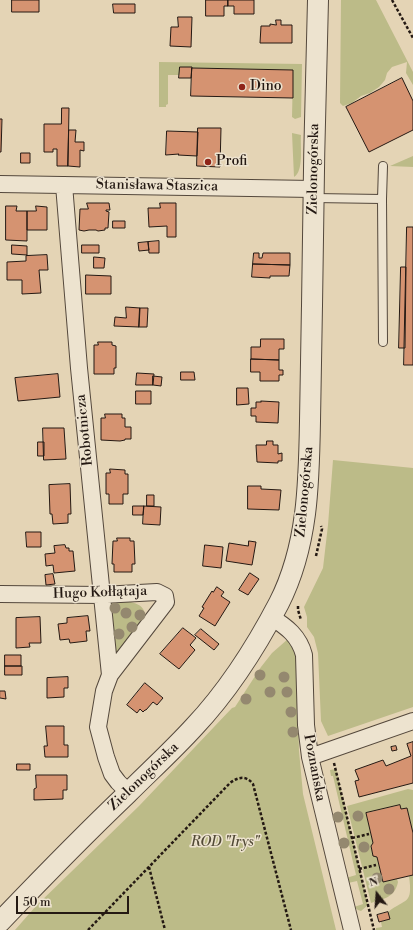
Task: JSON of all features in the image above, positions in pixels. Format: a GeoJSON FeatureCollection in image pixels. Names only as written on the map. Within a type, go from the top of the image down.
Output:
{"type":"FeatureCollection","features":[{"type":"Feature","properties":{"kind":"street","name":"Zielonogórska"},"geometry":{"type":"LineString","coordinates":[[0,922],[128,792],[191,731],[218,699],[242,665],[271,617],[284,593],[295,563],[301,542],[306,509],[310,459],[313,193],[318,0]]}},
{"type":"Feature","properties":{"kind":"street","name":"Stanisława Staszica"},"geometry":{"type":"LineString","coordinates":[[0,184],[313,193]]}},
{"type":"Feature","properties":{"kind":"street","name":"Robotnicza"},"geometry":{"type":"LineString","coordinates":[[64,185],[79,368],[110,675]]}},
{"type":"Feature","properties":{"kind":"street","name":"Hugo Kołłątaja"},"geometry":{"type":"LineString","coordinates":[[0,594],[102,595],[157,592],[165,596],[166,602],[110,675],[104,691],[98,727],[112,774],[128,792]]}},
{"type":"Feature","properties":{"kind":"street","name":"Poznańska"},"geometry":{"type":"LineString","coordinates":[[271,617],[292,632],[302,647],[304,655],[306,725],[310,757],[352,930]]}},
{"type":"Feature","properties":{"kind":"street"},"geometry":{"type":"LineString","coordinates":[[310,757],[413,721]]}},
{"type":"Feature","properties":{"kind":"lane"},"geometry":{"type":"LineString","coordinates":[[383,166],[383,342]]}},
{"type":"Feature","properties":{"kind":"lane"},"geometry":{"type":"LineString","coordinates":[[313,193],[382,199]]}},
{"type":"Feature","properties":{"kind":"path"},"geometry":{"type":"LineString","coordinates":[[392,0],[413,38]]}},
{"type":"Feature","properties":{"kind":"path"},"geometry":{"type":"LineString","coordinates":[[331,749],[374,930]]}},
{"type":"Feature","properties":{"kind":"path"},"geometry":{"type":"LineString","coordinates":[[88,930],[236,778],[250,780],[253,784],[292,930]]}},
{"type":"Feature","properties":{"kind":"path"},"geometry":{"type":"LineString","coordinates":[[352,838],[369,834]]}},
{"type":"Feature","properties":{"kind":"path"},"geometry":{"type":"LineString","coordinates":[[360,869],[376,865]]}},
{"type":"Feature","properties":{"kind":"path"},"geometry":{"type":"LineString","coordinates":[[149,867],[165,930]]}},
{"type":"Feature","properties":{"kind":"green space"},"geometry":{"type":"Polygon","coordinates":[[[341,0],[376,0],[413,72],[413,85],[406,73],[407,62],[392,67],[387,73],[385,80],[379,87],[370,93],[361,96],[352,103],[343,106],[340,103],[341,0]]]}},
{"type":"Feature","properties":{"kind":"green space"},"geometry":{"type":"Polygon","coordinates":[[[159,62],[302,64],[301,117],[295,119],[292,117],[293,70],[180,67],[180,75],[168,75],[168,104],[166,107],[159,107],[159,62]]]}},
{"type":"Feature","properties":{"kind":"green space"},"geometry":{"type":"Polygon","coordinates":[[[292,133],[301,135],[301,158],[299,170],[294,177],[292,133]]]}},
{"type":"Feature","properties":{"kind":"green space"},"geometry":{"type":"Polygon","coordinates":[[[413,156],[413,167],[390,166],[413,156]]]}},
{"type":"Feature","properties":{"kind":"green space"},"geometry":{"type":"Polygon","coordinates":[[[333,460],[413,468],[413,707],[328,736],[321,721],[318,653],[314,637],[307,627],[307,617],[304,607],[323,568],[333,460]]]}},
{"type":"Feature","properties":{"kind":"green space"},"geometry":{"type":"Polygon","coordinates":[[[125,601],[139,605],[145,613],[145,617],[115,656],[109,603],[125,601]]]}},
{"type":"Feature","properties":{"kind":"green space","name":"ROD \"Irys\""},"geometry":{"type":"Polygon","coordinates":[[[288,639],[295,651],[296,656],[299,751],[303,794],[336,930],[15,930],[36,906],[139,806],[232,708],[235,707],[261,667],[272,653],[288,639]]]}},
{"type":"Feature","properties":{"kind":"green space"},"geometry":{"type":"Polygon","coordinates":[[[336,769],[368,905],[361,911],[354,907],[363,904],[357,881],[348,883],[346,878],[356,875],[333,776],[331,776],[330,770],[336,769]]]}},
{"type":"Feature","properties":{"kind":"green space"},"geometry":{"type":"Polygon","coordinates":[[[408,789],[413,790],[413,833],[407,808],[401,809],[400,805],[366,813],[373,843],[371,846],[373,855],[377,857],[383,882],[397,879],[398,882],[397,887],[392,894],[384,899],[371,903],[347,806],[408,789]]]}},
{"type":"Feature","properties":{"kind":"green space"},"geometry":{"type":"Polygon","coordinates":[[[413,875],[413,930],[376,930],[376,928],[382,927],[381,922],[390,919],[388,912],[407,900],[410,892],[409,876],[413,875]]]}},
{"type":"Feature","properties":{"kind":"building"},"geometry":{"type":"Polygon","coordinates":[[[12,0],[39,0],[39,12],[12,12],[12,0]]]}},
{"type":"Feature","properties":{"kind":"building"},"geometry":{"type":"Polygon","coordinates":[[[206,0],[228,0],[228,6],[224,6],[224,16],[206,16],[206,0]]]}},
{"type":"Feature","properties":{"kind":"building"},"geometry":{"type":"Polygon","coordinates":[[[228,0],[254,0],[254,14],[234,14],[234,6],[228,6],[228,0]]]}},
{"type":"Feature","properties":{"kind":"building"},"geometry":{"type":"Polygon","coordinates":[[[113,4],[135,4],[135,13],[114,13],[113,4]]]}},
{"type":"Feature","properties":{"kind":"building"},"geometry":{"type":"Polygon","coordinates":[[[178,17],[192,17],[191,47],[170,46],[171,27],[178,27],[178,17]]]}},
{"type":"Feature","properties":{"kind":"building"},"geometry":{"type":"Polygon","coordinates":[[[276,20],[281,20],[281,25],[292,25],[292,43],[260,43],[261,26],[270,26],[270,24],[276,25],[276,20]]]}},
{"type":"Feature","properties":{"kind":"building"},"geometry":{"type":"Polygon","coordinates":[[[180,67],[192,67],[191,78],[179,78],[180,67]]]}},
{"type":"Feature","properties":{"kind":"building","name":"Dino"},"geometry":{"type":"Polygon","coordinates":[[[192,68],[293,70],[293,98],[191,96],[192,68]]]}},
{"type":"Feature","properties":{"kind":"building"},"geometry":{"type":"Polygon","coordinates":[[[402,78],[413,101],[413,130],[369,152],[346,107],[402,78]]]}},
{"type":"Feature","properties":{"kind":"building"},"geometry":{"type":"Polygon","coordinates":[[[62,108],[69,108],[68,166],[57,166],[57,149],[53,149],[53,152],[44,152],[44,124],[61,124],[62,108]]]}},
{"type":"Feature","properties":{"kind":"building"},"geometry":{"type":"Polygon","coordinates":[[[0,119],[2,119],[1,152],[0,152],[0,119]]]}},
{"type":"Feature","properties":{"kind":"building"},"geometry":{"type":"Polygon","coordinates":[[[198,128],[221,128],[220,167],[197,166],[198,128]]]}},
{"type":"Feature","properties":{"kind":"building"},"geometry":{"type":"Polygon","coordinates":[[[69,130],[76,130],[75,142],[84,142],[84,151],[80,150],[80,167],[68,166],[69,130]]]}},
{"type":"Feature","properties":{"kind":"building"},"geometry":{"type":"Polygon","coordinates":[[[167,131],[198,132],[197,156],[178,155],[179,154],[166,155],[167,131]]]}},
{"type":"Feature","properties":{"kind":"building"},"geometry":{"type":"Polygon","coordinates":[[[21,153],[30,153],[30,163],[21,163],[21,153]]]}},
{"type":"Feature","properties":{"kind":"building"},"geometry":{"type":"Polygon","coordinates":[[[87,203],[109,203],[110,210],[106,210],[109,212],[108,228],[98,231],[79,230],[80,209],[88,209],[87,203]]]}},
{"type":"Feature","properties":{"kind":"building"},"geometry":{"type":"Polygon","coordinates":[[[160,203],[176,203],[176,237],[167,237],[167,226],[149,227],[148,208],[160,208],[160,203]]]}},
{"type":"Feature","properties":{"kind":"building"},"geometry":{"type":"Polygon","coordinates":[[[6,206],[17,206],[16,211],[27,211],[27,241],[6,240],[6,206]]]}},
{"type":"Feature","properties":{"kind":"building"},"geometry":{"type":"Polygon","coordinates":[[[36,206],[47,207],[47,230],[27,230],[27,211],[36,211],[36,206]]]}},
{"type":"Feature","properties":{"kind":"building"},"geometry":{"type":"Polygon","coordinates":[[[113,221],[125,221],[125,228],[113,228],[113,221]]]}},
{"type":"Feature","properties":{"kind":"building"},"geometry":{"type":"Polygon","coordinates":[[[407,227],[413,227],[413,365],[404,365],[407,227]]]}},
{"type":"Feature","properties":{"kind":"building"},"geometry":{"type":"Polygon","coordinates":[[[159,241],[159,253],[149,253],[148,242],[159,241]]]}},
{"type":"Feature","properties":{"kind":"building"},"geometry":{"type":"Polygon","coordinates":[[[148,242],[149,250],[139,251],[138,243],[148,242]]]}},
{"type":"Feature","properties":{"kind":"building"},"geometry":{"type":"Polygon","coordinates":[[[12,245],[27,246],[27,255],[12,254],[12,245]]]}},
{"type":"Feature","properties":{"kind":"building"},"geometry":{"type":"Polygon","coordinates":[[[82,245],[99,245],[99,253],[82,253],[82,245]]]}},
{"type":"Feature","properties":{"kind":"building"},"geometry":{"type":"Polygon","coordinates":[[[254,253],[259,253],[259,258],[262,258],[263,253],[290,253],[290,265],[253,264],[254,253]]]}},
{"type":"Feature","properties":{"kind":"building"},"geometry":{"type":"Polygon","coordinates":[[[47,255],[48,270],[39,270],[41,293],[22,294],[22,280],[7,280],[7,262],[26,261],[26,256],[47,255]]]}},
{"type":"Feature","properties":{"kind":"building"},"geometry":{"type":"Polygon","coordinates":[[[94,257],[105,258],[104,268],[94,268],[94,257]]]}},
{"type":"Feature","properties":{"kind":"building"},"geometry":{"type":"Polygon","coordinates":[[[253,264],[290,265],[289,276],[270,276],[270,278],[252,277],[253,264]]]}},
{"type":"Feature","properties":{"kind":"building"},"geometry":{"type":"Polygon","coordinates":[[[401,267],[406,267],[405,348],[399,348],[401,267]]]}},
{"type":"Feature","properties":{"kind":"building"},"geometry":{"type":"Polygon","coordinates":[[[86,275],[111,276],[111,294],[86,294],[86,275]]]}},
{"type":"Feature","properties":{"kind":"building"},"geometry":{"type":"Polygon","coordinates":[[[126,307],[140,308],[139,327],[114,326],[115,317],[126,318],[126,307]]]}},
{"type":"Feature","properties":{"kind":"building"},"geometry":{"type":"Polygon","coordinates":[[[140,308],[148,308],[147,327],[139,327],[140,308]]]}},
{"type":"Feature","properties":{"kind":"building"},"geometry":{"type":"Polygon","coordinates":[[[261,339],[284,339],[284,349],[279,349],[279,360],[251,359],[251,347],[260,347],[261,339]]]}},
{"type":"Feature","properties":{"kind":"building"},"geometry":{"type":"Polygon","coordinates":[[[98,342],[112,342],[112,345],[116,346],[116,368],[114,368],[114,374],[94,374],[94,345],[98,345],[98,342]]]}},
{"type":"Feature","properties":{"kind":"building"},"geometry":{"type":"Polygon","coordinates":[[[251,359],[279,360],[279,370],[283,370],[283,375],[279,375],[279,381],[260,381],[260,372],[251,372],[251,359]]]}},
{"type":"Feature","properties":{"kind":"building"},"geometry":{"type":"Polygon","coordinates":[[[181,372],[194,372],[195,380],[181,380],[181,372]]]}},
{"type":"Feature","properties":{"kind":"building"},"geometry":{"type":"Polygon","coordinates":[[[137,373],[154,374],[153,385],[136,385],[137,373]]]}},
{"type":"Feature","properties":{"kind":"building"},"geometry":{"type":"Polygon","coordinates":[[[58,374],[60,397],[18,401],[15,378],[58,374]]]}},
{"type":"Feature","properties":{"kind":"building"},"geometry":{"type":"Polygon","coordinates":[[[153,376],[162,377],[161,386],[153,385],[153,376]]]}},
{"type":"Feature","properties":{"kind":"building"},"geometry":{"type":"Polygon","coordinates":[[[237,388],[248,388],[249,404],[237,405],[237,388]]]}},
{"type":"Feature","properties":{"kind":"building"},"geometry":{"type":"Polygon","coordinates":[[[136,391],[151,391],[151,404],[136,404],[136,391]]]}},
{"type":"Feature","properties":{"kind":"building"},"geometry":{"type":"Polygon","coordinates":[[[256,402],[279,402],[278,423],[256,422],[256,416],[251,416],[251,408],[256,408],[256,402]]]}},
{"type":"Feature","properties":{"kind":"building"},"geometry":{"type":"Polygon","coordinates":[[[105,414],[122,414],[122,418],[125,418],[125,427],[131,427],[131,439],[120,441],[101,440],[101,418],[105,418],[105,414]]]}},
{"type":"Feature","properties":{"kind":"building"},"geometry":{"type":"Polygon","coordinates":[[[43,428],[64,428],[66,459],[44,460],[43,428]]]}},
{"type":"Feature","properties":{"kind":"building"},"geometry":{"type":"Polygon","coordinates":[[[267,441],[273,441],[273,445],[278,445],[278,454],[282,453],[282,461],[278,461],[278,463],[257,462],[256,445],[266,445],[267,441]]]}},
{"type":"Feature","properties":{"kind":"building"},"geometry":{"type":"Polygon","coordinates":[[[38,442],[44,442],[44,456],[38,456],[38,442]]]}},
{"type":"Feature","properties":{"kind":"building"},"geometry":{"type":"Polygon","coordinates":[[[110,469],[125,470],[125,474],[128,474],[128,494],[123,494],[123,504],[109,504],[109,494],[106,494],[106,473],[110,473],[110,469]]]}},
{"type":"Feature","properties":{"kind":"building"},"geometry":{"type":"Polygon","coordinates":[[[70,484],[71,514],[68,514],[68,523],[53,524],[52,514],[50,514],[49,485],[70,484]]]}},
{"type":"Feature","properties":{"kind":"building"},"geometry":{"type":"Polygon","coordinates":[[[248,486],[261,486],[261,489],[281,490],[279,510],[248,509],[248,486]]]}},
{"type":"Feature","properties":{"kind":"building"},"geometry":{"type":"Polygon","coordinates":[[[147,495],[154,495],[154,506],[147,506],[147,495]]]}},
{"type":"Feature","properties":{"kind":"building"},"geometry":{"type":"Polygon","coordinates":[[[133,506],[144,506],[143,515],[133,515],[133,506]]]}},
{"type":"Feature","properties":{"kind":"building"},"geometry":{"type":"Polygon","coordinates":[[[144,506],[161,507],[160,525],[143,524],[144,506]]]}},
{"type":"Feature","properties":{"kind":"building"},"geometry":{"type":"Polygon","coordinates":[[[26,532],[41,532],[41,547],[27,547],[26,532]]]}},
{"type":"Feature","properties":{"kind":"building"},"geometry":{"type":"Polygon","coordinates":[[[117,538],[130,538],[130,541],[134,541],[135,564],[132,564],[132,572],[114,572],[114,564],[112,564],[113,541],[117,541],[117,538]]]}},
{"type":"Feature","properties":{"kind":"building"},"geometry":{"type":"Polygon","coordinates":[[[249,541],[256,542],[252,565],[226,561],[229,543],[248,546],[249,541]]]}},
{"type":"Feature","properties":{"kind":"building"},"geometry":{"type":"Polygon","coordinates":[[[65,545],[66,548],[69,548],[69,551],[73,551],[75,571],[54,573],[53,565],[46,566],[45,554],[55,553],[54,546],[65,545]]]}},
{"type":"Feature","properties":{"kind":"building"},"geometry":{"type":"Polygon","coordinates":[[[205,545],[223,547],[221,568],[203,566],[205,545]]]}},
{"type":"Feature","properties":{"kind":"building"},"geometry":{"type":"Polygon","coordinates":[[[250,573],[259,579],[248,595],[239,590],[250,573]]]}},
{"type":"Feature","properties":{"kind":"building"},"geometry":{"type":"Polygon","coordinates":[[[53,574],[55,584],[46,585],[45,575],[53,574]]]}},
{"type":"Feature","properties":{"kind":"building"},"geometry":{"type":"Polygon","coordinates":[[[217,587],[224,592],[221,596],[230,602],[215,626],[199,616],[204,608],[202,607],[212,591],[213,592],[217,587]]]}},
{"type":"Feature","properties":{"kind":"building"},"geometry":{"type":"Polygon","coordinates":[[[88,616],[90,631],[86,631],[87,641],[70,643],[69,639],[60,640],[58,624],[67,623],[67,618],[88,616]]]}},
{"type":"Feature","properties":{"kind":"building"},"geometry":{"type":"Polygon","coordinates":[[[40,617],[41,643],[29,643],[30,647],[16,648],[16,618],[40,617]]]}},
{"type":"Feature","properties":{"kind":"building"},"geometry":{"type":"Polygon","coordinates":[[[183,628],[196,638],[190,645],[195,650],[179,669],[160,654],[183,628]]]}},
{"type":"Feature","properties":{"kind":"building"},"geometry":{"type":"Polygon","coordinates":[[[201,629],[219,644],[214,650],[195,635],[201,629]]]}},
{"type":"Feature","properties":{"kind":"building"},"geometry":{"type":"Polygon","coordinates":[[[5,655],[21,655],[21,666],[5,666],[5,655]]]}},
{"type":"Feature","properties":{"kind":"building"},"geometry":{"type":"Polygon","coordinates":[[[5,666],[22,666],[22,675],[5,675],[5,666]]]}},
{"type":"Feature","properties":{"kind":"building"},"geometry":{"type":"Polygon","coordinates":[[[68,677],[68,688],[64,688],[64,697],[47,698],[47,678],[68,677]]]}},
{"type":"Feature","properties":{"kind":"building"},"geometry":{"type":"Polygon","coordinates":[[[145,683],[163,698],[157,705],[153,702],[146,710],[143,712],[140,709],[137,713],[127,705],[145,683]]]}},
{"type":"Feature","properties":{"kind":"building"},"geometry":{"type":"Polygon","coordinates":[[[0,691],[5,691],[6,699],[0,698],[0,691]]]}},
{"type":"Feature","properties":{"kind":"building"},"geometry":{"type":"Polygon","coordinates":[[[46,726],[64,726],[64,745],[68,745],[68,757],[45,757],[44,746],[47,746],[46,726]]]}},
{"type":"Feature","properties":{"kind":"building"},"geometry":{"type":"Polygon","coordinates":[[[413,742],[413,783],[359,797],[355,781],[359,780],[355,770],[383,760],[386,766],[411,756],[407,744],[413,742]]]}},
{"type":"Feature","properties":{"kind":"building"},"geometry":{"type":"Polygon","coordinates":[[[396,746],[397,750],[392,751],[391,747],[396,746]]]}},
{"type":"Feature","properties":{"kind":"building"},"geometry":{"type":"Polygon","coordinates":[[[17,764],[30,764],[30,770],[17,770],[17,764]]]}},
{"type":"Feature","properties":{"kind":"building"},"geometry":{"type":"Polygon","coordinates":[[[36,775],[67,775],[67,790],[63,790],[63,799],[34,800],[36,775]]]}},
{"type":"Feature","properties":{"kind":"building"},"geometry":{"type":"Polygon","coordinates":[[[400,805],[401,809],[407,808],[413,833],[413,875],[383,882],[377,857],[373,856],[371,846],[373,843],[366,813],[400,805]]]}},
{"type":"Feature","properties":{"kind":"building"},"geometry":{"type":"Polygon","coordinates":[[[388,912],[390,919],[379,922],[377,915],[388,912]]]}},
{"type":"Feature","properties":{"kind":"place","name":"Dino"},"geometry":{"type":"Point","coordinates":[242,87]}},
{"type":"Feature","properties":{"kind":"place","name":"Profi"},"geometry":{"type":"Point","coordinates":[208,162]}}]}
